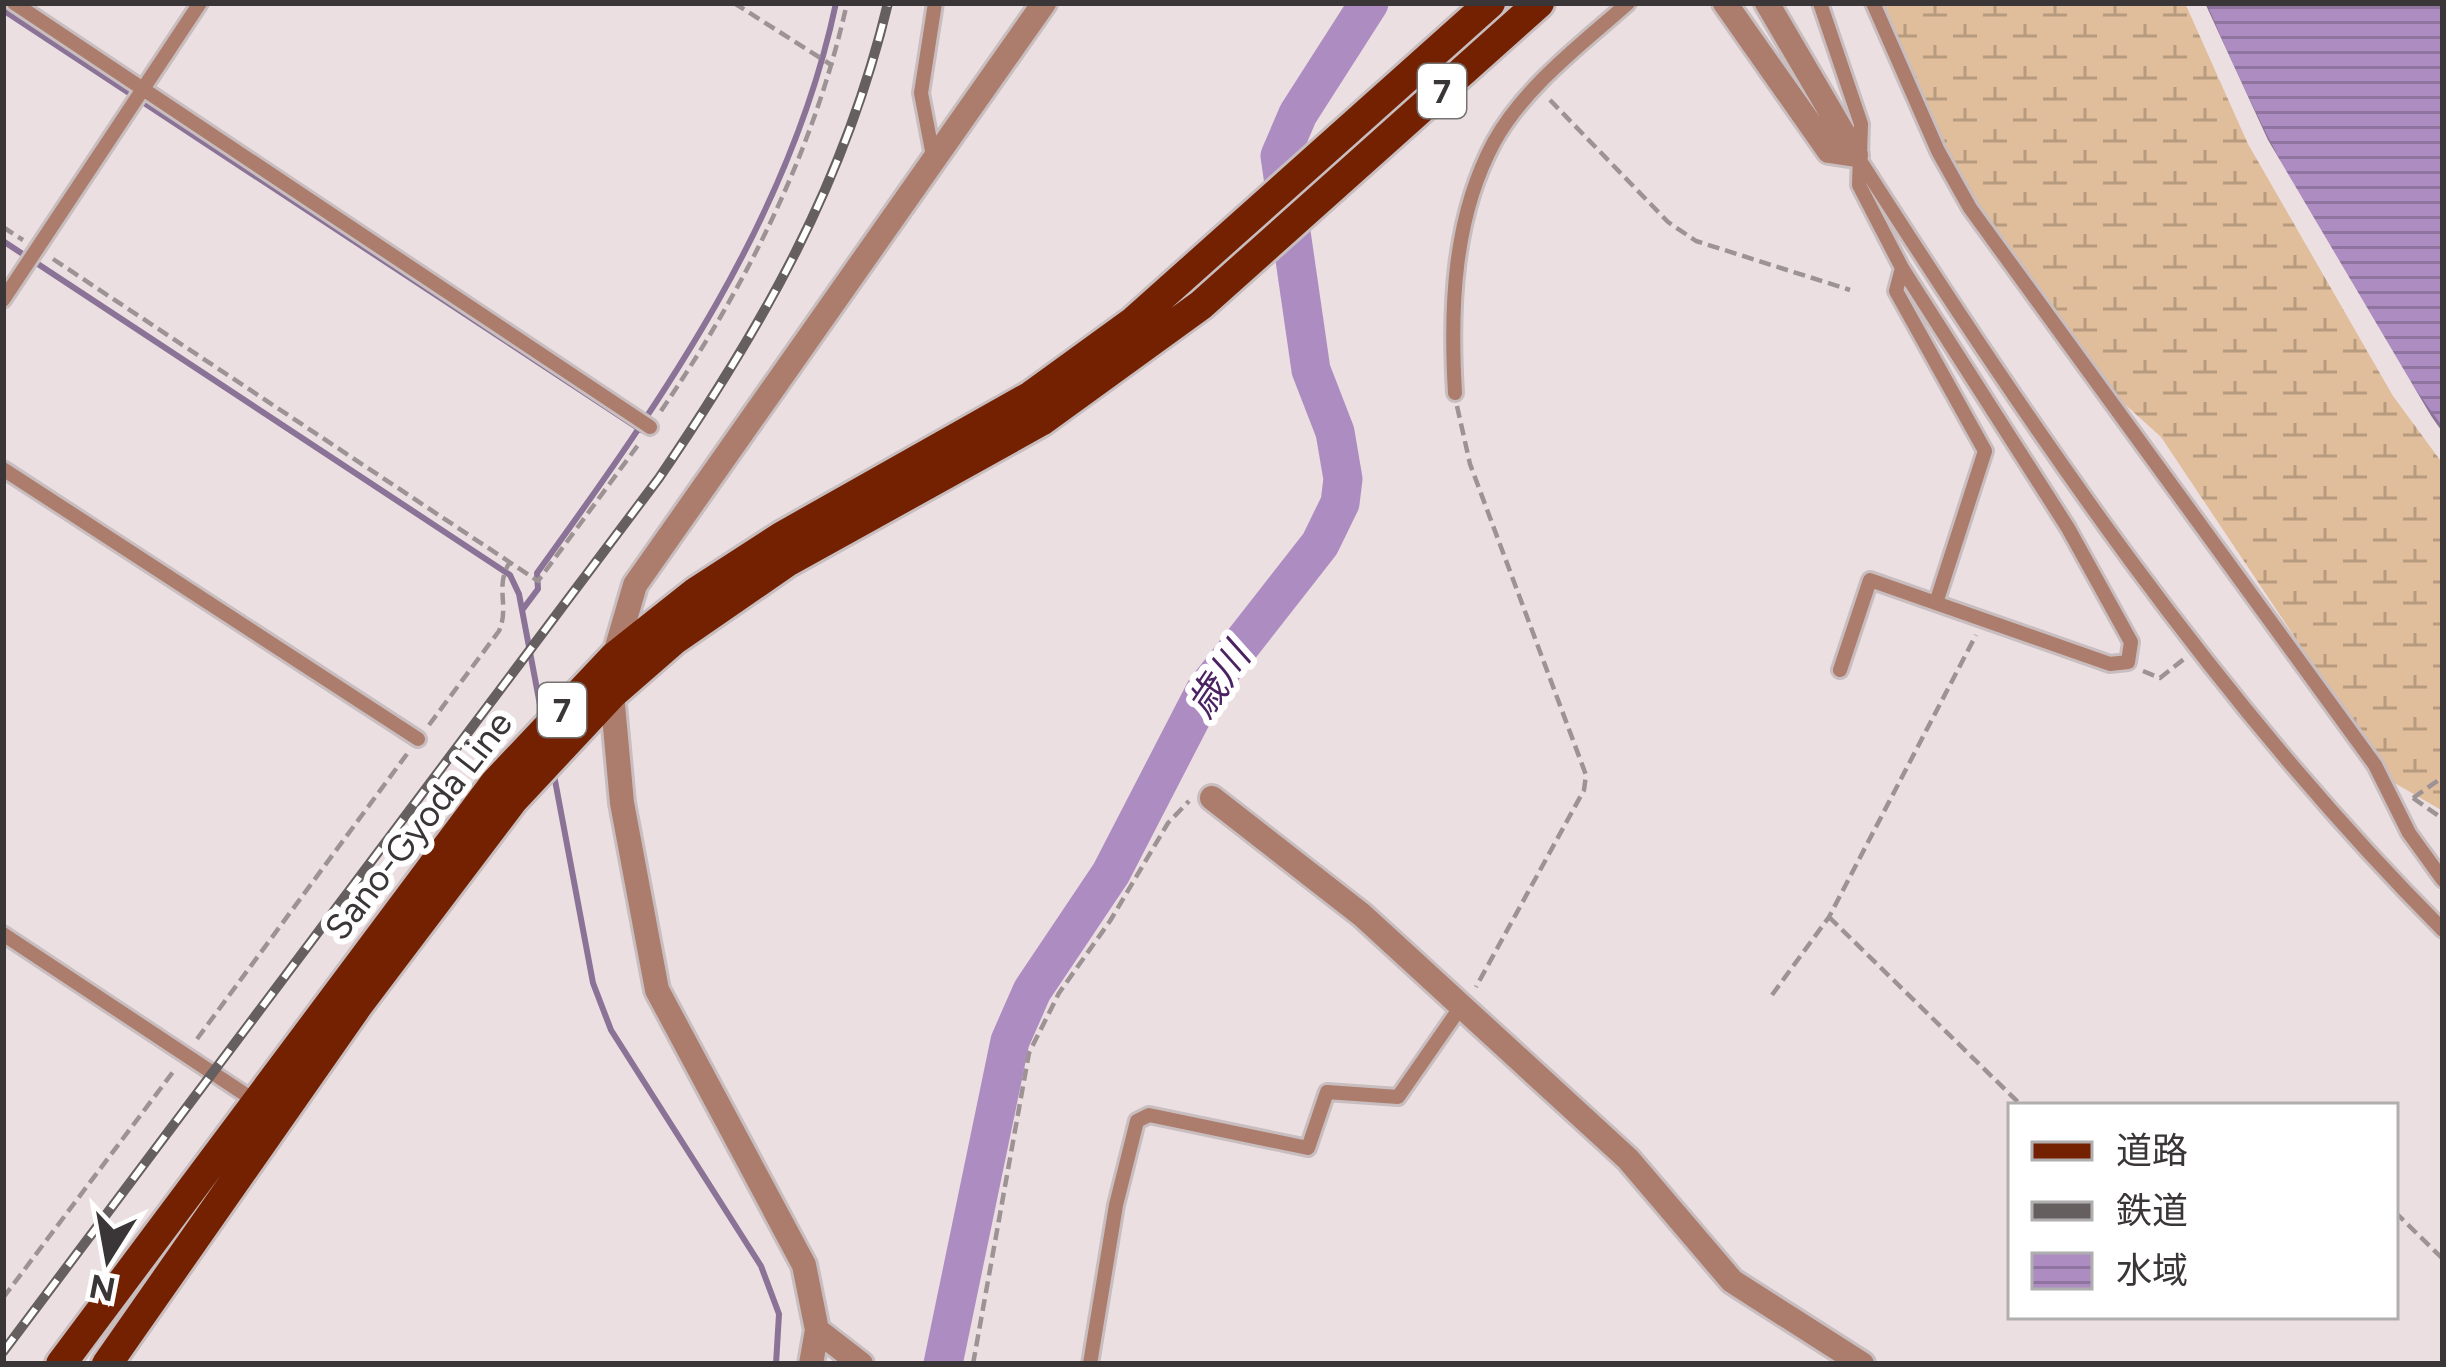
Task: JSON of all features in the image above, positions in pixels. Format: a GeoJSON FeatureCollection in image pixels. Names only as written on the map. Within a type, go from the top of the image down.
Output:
{"type":"FeatureCollection","features":[{"type":"Feature","properties":{"kind":"main road","name":"Sano-Gyoda Line"},"geometry":{"type":"LineString","coordinates":[[61,1364],[495,783],[614,657],[696,592],[781,537],[1031,396],[1133,322],[1490,3]]}},
{"type":"Feature","properties":{"kind":"main road","name":"Sano-Gyoda Line"},"geometry":{"type":"LineString","coordinates":[[107,1364],[358,1005],[470,856],[540,768],[613,694],[674,640],[788,562],[1064,406],[1239,272],[1538,3]]}},
{"type":"Feature","properties":{"kind":"street"},"geometry":{"type":"LineString","coordinates":[[812,1364],[817,1330],[804,1265],[657,990],[622,803],[614,657],[635,585],[1044,3]]}},
{"type":"Feature","properties":{"kind":"street"},"geometry":{"type":"LineString","coordinates":[[1725,3],[1829,151],[1856,155]]}},
{"type":"Feature","properties":{"kind":"street"},"geometry":{"type":"LineString","coordinates":[[1767,3],[1856,155]]}},
{"type":"Feature","properties":{"kind":"street"},"geometry":{"type":"LineString","coordinates":[[1213,798],[1362,915],[1628,1159],[1732,1281],[1862,1364]]}},
{"type":"Feature","properties":{"kind":"street"},"geometry":{"type":"LineString","coordinates":[[817,1330],[854,1359]]}},
{"type":"Feature","properties":{"kind":"lane"},"geometry":{"type":"LineString","coordinates":[[14,3],[650,427]]}},
{"type":"Feature","properties":{"kind":"lane"},"geometry":{"type":"LineString","coordinates":[[3,300],[200,3]]}},
{"type":"Feature","properties":{"kind":"lane"},"geometry":{"type":"LineString","coordinates":[[933,156],[921,93],[935,3]]}},
{"type":"Feature","properties":{"kind":"lane"},"geometry":{"type":"LineString","coordinates":[[1454,393],[1451,323],[1465,228],[1495,140],[1538,87],[1628,3]]}},
{"type":"Feature","properties":{"kind":"lane"},"geometry":{"type":"LineString","coordinates":[[1820,3],[1861,124],[1856,155],[1859,185],[1902,268],[2124,623],[2131,653],[2128,662],[2110,664],[1870,580],[1840,670]]}},
{"type":"Feature","properties":{"kind":"lane"},"geometry":{"type":"LineString","coordinates":[[1873,3],[1938,151],[1970,208],[2375,766],[2409,833],[2443,880]]}},
{"type":"Feature","properties":{"kind":"lane"},"geometry":{"type":"LineString","coordinates":[[1856,155],[2040,439],[2151,593],[2276,751],[2443,930]]}},
{"type":"Feature","properties":{"kind":"lane"},"geometry":{"type":"LineString","coordinates":[[1902,268],[1896,291],[1985,451],[1936,603]]}},
{"type":"Feature","properties":{"kind":"lane"},"geometry":{"type":"LineString","coordinates":[[3,469],[418,739]]}},
{"type":"Feature","properties":{"kind":"lane"},"geometry":{"type":"LineString","coordinates":[[3,934],[255,1101]]}},
{"type":"Feature","properties":{"kind":"lane"},"geometry":{"type":"LineString","coordinates":[[1090,1364],[1137,1121],[1149,1115],[1307,1148],[1327,1092],[1398,1097],[1462,1005]]}},
{"type":"Feature","properties":{"kind":"path"},"geometry":{"type":"LineString","coordinates":[[734,3],[833,66]]}},
{"type":"Feature","properties":{"kind":"path"},"geometry":{"type":"LineString","coordinates":[[3,227],[538,580],[545,578],[650,427],[724,317],[758,255],[833,66],[848,3]]}},
{"type":"Feature","properties":{"kind":"path"},"geometry":{"type":"LineString","coordinates":[[1538,87],[1668,222],[1696,241],[1850,290]]}},
{"type":"Feature","properties":{"kind":"path"},"geometry":{"type":"LineString","coordinates":[[1454,393],[1470,464],[1586,775],[1584,790],[1462,1005]]}},
{"type":"Feature","properties":{"kind":"path"},"geometry":{"type":"LineString","coordinates":[[3,1298],[499,631],[504,620],[500,577],[510,562]]}},
{"type":"Feature","properties":{"kind":"path"},"geometry":{"type":"LineString","coordinates":[[1772,995],[1829,916],[1982,618]]}},
{"type":"Feature","properties":{"kind":"path"},"geometry":{"type":"LineString","coordinates":[[2160,678],[2188,656]]}},
{"type":"Feature","properties":{"kind":"path"},"geometry":{"type":"LineString","coordinates":[[2397,806],[2443,777]]}},
{"type":"Feature","properties":{"kind":"path"},"geometry":{"type":"LineString","coordinates":[[2416,797],[2443,819]]}},
{"type":"Feature","properties":{"kind":"path"},"geometry":{"type":"LineString","coordinates":[[973,1364],[1029,1053],[1060,993],[1168,824],[1186,802],[1213,798]]}},
{"type":"Feature","properties":{"kind":"path"},"geometry":{"type":"LineString","coordinates":[[1829,916],[2019,1103]]}},
{"type":"Feature","properties":{"kind":"path"},"geometry":{"type":"LineString","coordinates":[[2398,1215],[2443,1259]]}},
{"type":"Feature","properties":{"kind":"green space"},"geometry":{"type":"Polygon","coordinates":[[[1873,3],[2185,3],[2248,144],[2393,396],[2443,464],[2443,811],[2391,781],[2161,437],[2119,399],[1970,208],[1873,3]]]}},
{"type":"Feature","properties":{"kind":"water"},"geometry":{"type":"Polygon","coordinates":[[[2205,3],[2443,3],[2443,430],[2376,332],[2312,223],[2254,112],[2205,3]]]}},
{"type":"Feature","properties":{"kind":"pier"},"geometry":{"type":"Polygon","coordinates":[[[2199,3],[2205,3],[2268,140],[2443,436],[2408,393],[2262,143],[2199,3]]]}},
{"type":"Feature","properties":{"kind":"waterway"},"geometry":{"type":"LineString","coordinates":[[523,609],[538,589],[537,573],[675,373],[755,232],[815,82],[836,3]]}},
{"type":"Feature","properties":{"kind":"waterway","name":"歳川"},"geometry":{"type":"LineString","coordinates":[[943,1364],[1010,1041],[1032,991],[1111,873],[1205,691],[1320,544],[1340,503],[1343,479],[1335,432],[1311,370],[1280,156],[1298,114],[1369,3]]}},
{"type":"Feature","properties":{"kind":"waterway"},"geometry":{"type":"LineString","coordinates":[[3,10],[641,430]]}},
{"type":"Feature","properties":{"kind":"waterway"},"geometry":{"type":"LineString","coordinates":[[3,241],[510,575],[519,594],[543,721]]}},
{"type":"Feature","properties":{"kind":"waterway"},"geometry":{"type":"LineString","coordinates":[[554,775],[593,983],[611,1030],[761,1266],[779,1314],[776,1364]]}},
{"type":"Feature","properties":{"kind":"railway"},"geometry":{"type":"LineString","coordinates":[[3,1352],[697,422],[765,309],[824,193],[849,132],[888,3]]}}]}
